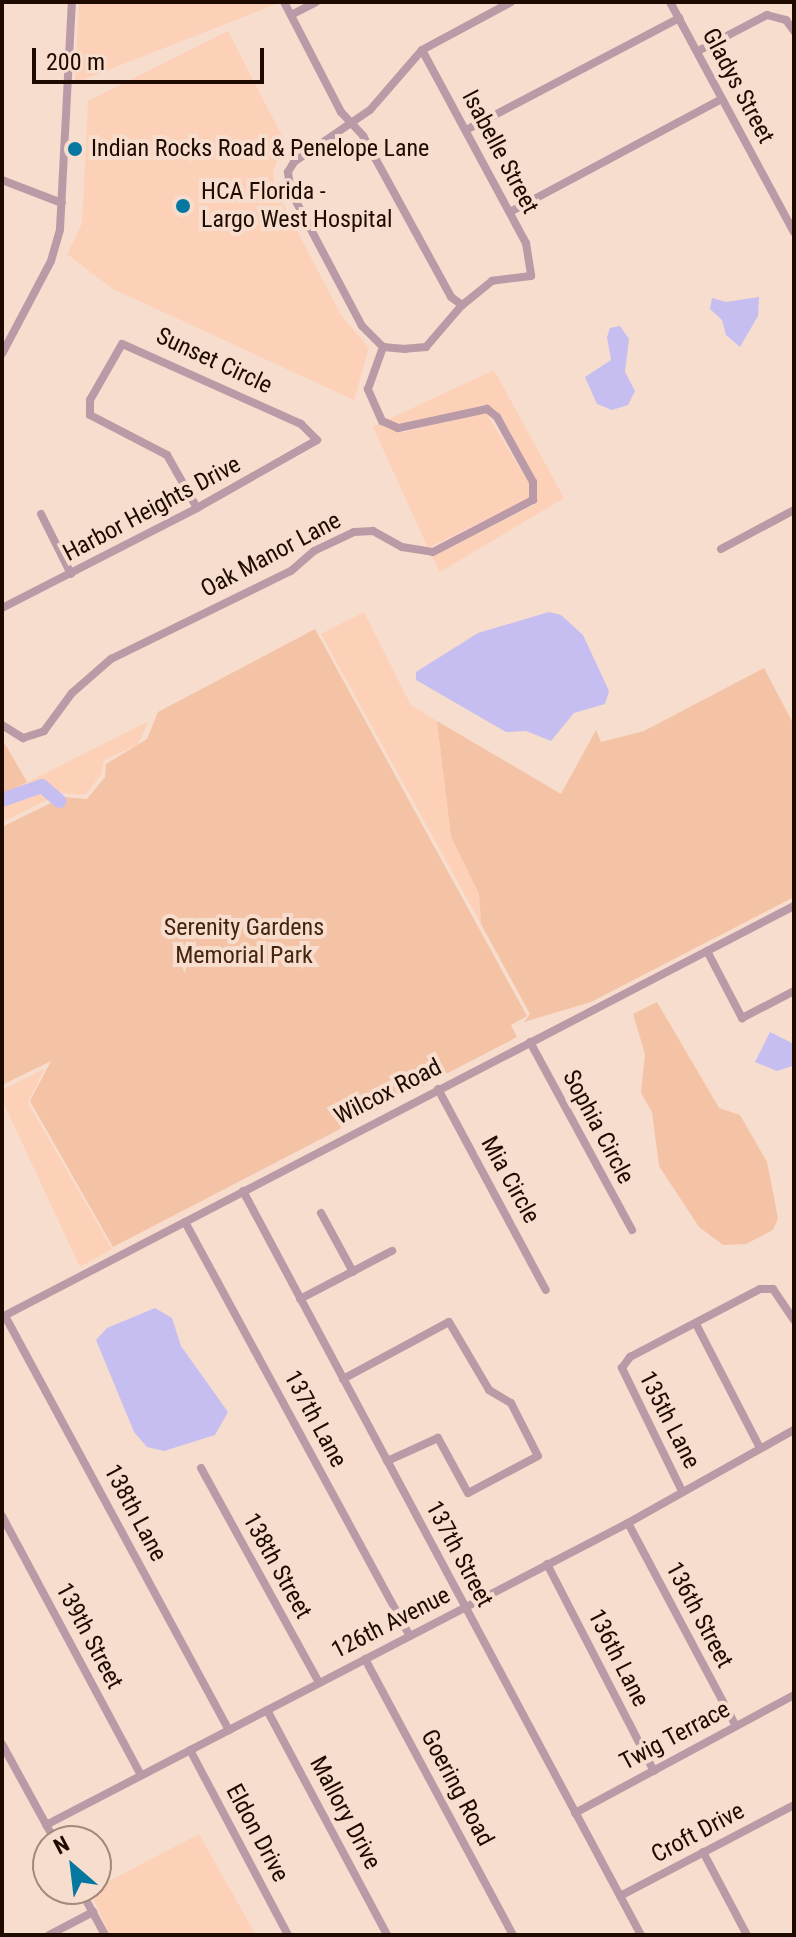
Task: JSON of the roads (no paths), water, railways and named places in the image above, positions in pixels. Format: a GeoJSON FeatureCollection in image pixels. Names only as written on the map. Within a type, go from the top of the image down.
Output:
{"type":"FeatureCollection","features":[{"type":"Feature","properties":{"kind":"street"},"geometry":{"type":"LineString","coordinates":[[2,354],[6,338],[51,261],[62,203],[72,2]]}},
{"type":"Feature","properties":{"kind":"street"},"geometry":{"type":"LineString","coordinates":[[284,2],[351,125],[363,136],[451,297],[462,305],[426,347],[383,347],[362,326],[291,192],[288,172],[294,162],[351,125],[422,50],[511,2]]}},
{"type":"Feature","properties":{"kind":"street"},"geometry":{"type":"LineString","coordinates":[[291,15],[316,2]]}},
{"type":"Feature","properties":{"kind":"street","name":"Gladys Street"},"geometry":{"type":"LineString","coordinates":[[670,2],[794,232]]}},
{"type":"Feature","properties":{"kind":"street"},"geometry":{"type":"LineString","coordinates":[[698,51],[767,15],[786,20],[794,31]]}},
{"type":"Feature","properties":{"kind":"street"},"geometry":{"type":"LineString","coordinates":[[466,130],[679,18]]}},
{"type":"Feature","properties":{"kind":"street","name":"Isabelle Street"},"geometry":{"type":"LineString","coordinates":[[422,50],[526,243],[531,276],[492,281],[462,305]]}},
{"type":"Feature","properties":{"kind":"street"},"geometry":{"type":"LineString","coordinates":[[510,212],[722,99]]}},
{"type":"Feature","properties":{"kind":"street"},"geometry":{"type":"LineString","coordinates":[[2,180],[62,203]]}},
{"type":"Feature","properties":{"kind":"street","name":"Sunset Circle"},"geometry":{"type":"LineString","coordinates":[[197,508],[167,455],[90,415],[90,400],[122,344],[301,424],[317,440]]}},
{"type":"Feature","properties":{"kind":"street","name":"Oak Manor Lane"},"geometry":{"type":"LineString","coordinates":[[2,725],[23,738],[44,731],[72,693],[111,659],[280,577],[314,551],[354,532],[373,531],[402,547],[433,552],[533,500],[533,482],[497,417],[487,409],[398,428],[382,421],[368,389],[383,347]]}},
{"type":"Feature","properties":{"kind":"street","name":"Harbor Heights Drive"},"geometry":{"type":"LineString","coordinates":[[2,608],[197,508],[317,440]]}},
{"type":"Feature","properties":{"kind":"street"},"geometry":{"type":"LineString","coordinates":[[721,549],[794,510]]}},
{"type":"Feature","properties":{"kind":"street"},"geometry":{"type":"LineString","coordinates":[[41,514],[71,574]]}},
{"type":"Feature","properties":{"kind":"street","name":"Wilcox Road"},"geometry":{"type":"LineString","coordinates":[[4,1317],[794,906]]}},
{"type":"Feature","properties":{"kind":"street"},"geometry":{"type":"LineString","coordinates":[[707,951],[742,1018],[794,991]]}},
{"type":"Feature","properties":{"kind":"street","name":"Sophia Circle"},"geometry":{"type":"LineString","coordinates":[[530,1042],[632,1230]]}},
{"type":"Feature","properties":{"kind":"street","name":"Mia Circle"},"geometry":{"type":"LineString","coordinates":[[438,1089],[546,1290]]}},
{"type":"Feature","properties":{"kind":"street","name":"137th Street"},"geometry":{"type":"LineString","coordinates":[[243,1191],[641,1935]]}},
{"type":"Feature","properties":{"kind":"street"},"geometry":{"type":"LineString","coordinates":[[321,1213],[353,1272]]}},
{"type":"Feature","properties":{"kind":"street","name":"137th Lane"},"geometry":{"type":"LineString","coordinates":[[185,1222],[410,1636]]}},
{"type":"Feature","properties":{"kind":"street"},"geometry":{"type":"LineString","coordinates":[[300,1299],[392,1251]]}},
{"type":"Feature","properties":{"kind":"street"},"geometry":{"type":"LineString","coordinates":[[760,1448],[696,1324],[760,1289],[773,1289],[794,1320]]}},
{"type":"Feature","properties":{"kind":"street","name":"138th Lane"},"geometry":{"type":"LineString","coordinates":[[4,1317],[229,1730]]}},
{"type":"Feature","properties":{"kind":"street"},"geometry":{"type":"LineString","coordinates":[[343,1379],[449,1322],[489,1390],[511,1403],[538,1456],[468,1493],[438,1438],[387,1461]]}},
{"type":"Feature","properties":{"kind":"street","name":"135th Lane"},"geometry":{"type":"LineString","coordinates":[[681,1489],[622,1368],[630,1357],[696,1324]]}},
{"type":"Feature","properties":{"kind":"street","name":"126th Avenue"},"geometry":{"type":"LineString","coordinates":[[46,1825],[628,1523],[681,1489],[794,1430]]}},
{"type":"Feature","properties":{"kind":"street","name":"138th Street"},"geometry":{"type":"LineString","coordinates":[[201,1468],[319,1683]]}},
{"type":"Feature","properties":{"kind":"street","name":"139th Street"},"geometry":{"type":"LineString","coordinates":[[2,1516],[141,1775]]}},
{"type":"Feature","properties":{"kind":"street","name":"136th Street"},"geometry":{"type":"LineString","coordinates":[[628,1523],[736,1726]]}},
{"type":"Feature","properties":{"kind":"street","name":"136th Lane"},"geometry":{"type":"LineString","coordinates":[[547,1564],[654,1771]]}},
{"type":"Feature","properties":{"kind":"street","name":"Goering Road"},"geometry":{"type":"LineString","coordinates":[[365,1659],[513,1935]]}},
{"type":"Feature","properties":{"kind":"street","name":"Twig Terrace"},"geometry":{"type":"LineString","coordinates":[[575,1813],[794,1695]]}},
{"type":"Feature","properties":{"kind":"street","name":"Mallory Drive"},"geometry":{"type":"LineString","coordinates":[[267,1710],[387,1935]]}},
{"type":"Feature","properties":{"kind":"street"},"geometry":{"type":"LineString","coordinates":[[2,1745],[46,1825]]}},
{"type":"Feature","properties":{"kind":"street","name":"Eldon Drive"},"geometry":{"type":"LineString","coordinates":[[190,1750],[288,1935]]}},
{"type":"Feature","properties":{"kind":"street","name":"Croft Drive"},"geometry":{"type":"LineString","coordinates":[[620,1896],[794,1805]]}},
{"type":"Feature","properties":{"kind":"street"},"geometry":{"type":"LineString","coordinates":[[703,1852],[747,1935]]}},
{"type":"Feature","properties":{"kind":"street"},"geometry":{"type":"LineString","coordinates":[[89,1905],[105,1935]]}},
{"type":"Feature","properties":{"kind":"street"},"geometry":{"type":"LineString","coordinates":[[49,1935],[93,1912]]}},
{"type":"Feature","properties":{"kind":"waterway"},"geometry":{"type":"LineString","coordinates":[[2,800],[42,786],[59,801]]}},
{"type":"Feature","properties":{"kind":"place","name":"Indian Rocks Road & Penelope Lane"},"geometry":{"type":"Point","coordinates":[75,149]}},
{"type":"Feature","properties":{"kind":"place","name":"HCA Florida - Largo West Hospital"},"geometry":{"type":"Point","coordinates":[183,206]}},
{"type":"Feature","properties":{"kind":"park label","name":"Serenity Gardens Memorial Park"},"geometry":{"type":"Point","coordinates":[244,942]}}]}
